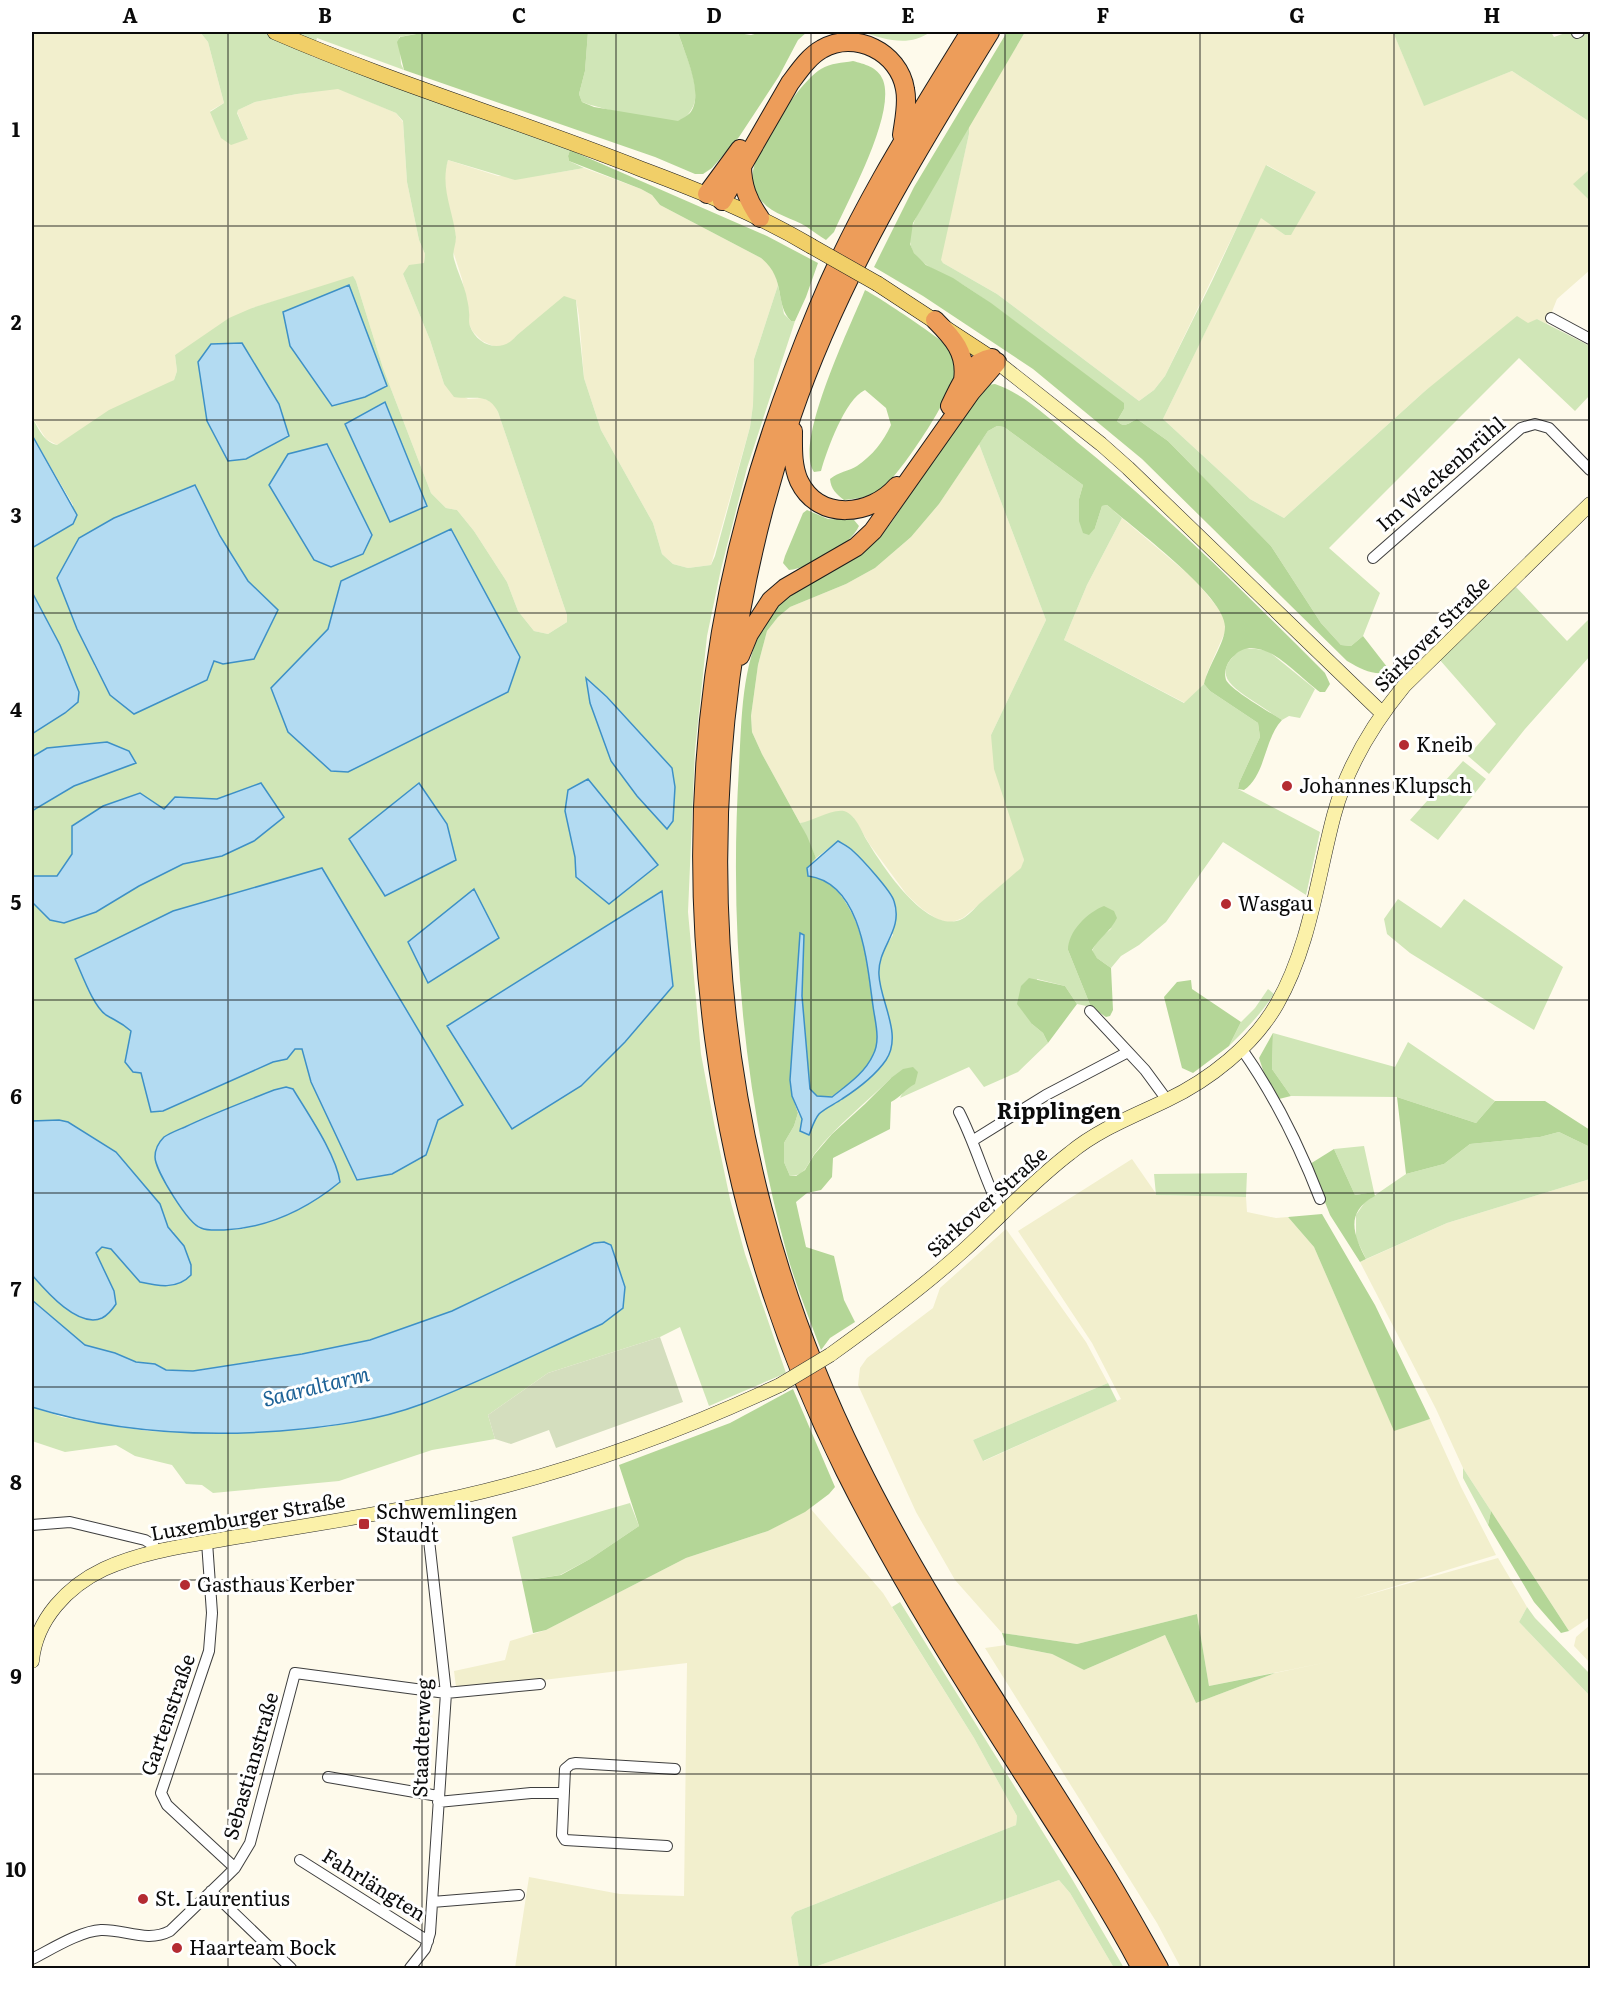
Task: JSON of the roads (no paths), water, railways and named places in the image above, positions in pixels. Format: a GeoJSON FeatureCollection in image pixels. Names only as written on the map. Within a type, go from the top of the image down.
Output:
{"type":"FeatureCollection","features":[{"type":"Feature","properties":{"kind":"highway"},"geometry":{"type":"LineString","coordinates":[[715,197],[797,62],[826,32]]}},
{"type":"Feature","properties":{"kind":"highway"},"geometry":{"type":"LineString","coordinates":[[970,32],[901,144],[830,281],[791,375],[758,475],[728,593],[715,677],[702,865],[707,978],[726,1112],[754,1237],[791,1347],[814,1404],[845,1471],[892,1560],[961,1676],[1082,1866],[1141,1968]]}},
{"type":"Feature","properties":{"kind":"highway"},"geometry":{"type":"LineString","coordinates":[[990,32],[914,156],[863,248],[833,313],[794,411],[772,478],[744,595],[729,689],[718,813],[721,974],[742,1118],[769,1232],[784,1280],[828,1399],[891,1525],[974,1666],[1094,1855],[1159,1968]]}},
{"type":"Feature","properties":{"kind":"highway"},"geometry":{"type":"LineString","coordinates":[[715,197],[742,165],[785,91],[803,65],[821,49],[839,43],[853,42],[867,45],[880,51],[897,67],[904,81],[906,96],[901,144]]}},
{"type":"Feature","properties":{"kind":"highway"},"geometry":{"type":"LineString","coordinates":[[742,165],[745,192],[760,218]]}},
{"type":"Feature","properties":{"kind":"highway"},"geometry":{"type":"LineString","coordinates":[[935,320],[953,338],[960,350],[964,360],[963,380]]}},
{"type":"Feature","properties":{"kind":"highway"},"geometry":{"type":"LineString","coordinates":[[794,411],[794,462],[802,485],[810,495],[826,506],[848,510],[863,509],[884,499],[898,485],[935,431],[963,380],[975,364],[995,360]]}},
{"type":"Feature","properties":{"kind":"highway"},"geometry":{"type":"LineString","coordinates":[[729,689],[749,634],[771,600],[785,588],[856,547],[873,531],[995,360]]}},
{"type":"Feature","properties":{"kind":"main road"},"geometry":{"type":"LineString","coordinates":[[275,32],[314,49],[593,149],[715,197],[811,246],[935,320],[995,360],[1101,444],[1382,713]]}},
{"type":"Feature","properties":{"kind":"main road","name":"Särkover Straße"},"geometry":{"type":"LineString","coordinates":[[780,1385],[830,1355],[939,1272],[1048,1171],[1087,1140],[1197,1083],[1241,1048],[1276,1006],[1288,983],[1311,917],[1334,814],[1342,790],[1357,755],[1382,713],[1412,678],[1590,504]]}},
{"type":"Feature","properties":{"kind":"main road","name":"Luxemburger Straße"},"geometry":{"type":"LineString","coordinates":[[32,1661],[34,1640],[52,1610],[72,1589],[104,1570],[158,1552],[468,1496],[524,1481],[658,1438],[780,1385]]}},
{"type":"Feature","properties":{"kind":"street"},"geometry":{"type":"LineString","coordinates":[[1551,318],[1590,339]]}},
{"type":"Feature","properties":{"kind":"street","name":"Im Wackenbrühl"},"geometry":{"type":"LineString","coordinates":[[1373,558],[1513,434],[1527,425],[1535,424],[1549,428],[1590,470]]}},
{"type":"Feature","properties":{"kind":"street"},"geometry":{"type":"LineString","coordinates":[[1090,1011],[1145,1070],[1167,1100]]}},
{"type":"Feature","properties":{"kind":"street"},"geometry":{"type":"LineString","coordinates":[[1241,1048],[1276,1100],[1301,1150],[1320,1199]]}},
{"type":"Feature","properties":{"kind":"street"},"geometry":{"type":"LineString","coordinates":[[972,1141],[1046,1095],[1128,1052]]}},
{"type":"Feature","properties":{"kind":"street"},"geometry":{"type":"LineString","coordinates":[[959,1112],[984,1177],[1002,1214]]}},
{"type":"Feature","properties":{"kind":"street","name":"Staadterweg"},"geometry":{"type":"LineString","coordinates":[[410,1968],[428,1941],[446,1693],[425,1504]]}},
{"type":"Feature","properties":{"kind":"street"},"geometry":{"type":"LineString","coordinates":[[32,1525],[55,1521],[86,1525],[145,1540],[158,1552]]}},
{"type":"Feature","properties":{"kind":"street","name":"Gartenstraße"},"geometry":{"type":"LineString","coordinates":[[207,1542],[212,1613],[209,1651],[161,1793],[166,1804],[235,1868]]}},
{"type":"Feature","properties":{"kind":"street","name":"Sebastianstraße"},"geometry":{"type":"LineString","coordinates":[[32,1960],[98,1930],[162,1935],[170,1931],[235,1868],[250,1843],[256,1827],[295,1673],[446,1693]]}},
{"type":"Feature","properties":{"kind":"street"},"geometry":{"type":"LineString","coordinates":[[446,1693],[540,1684]]}},
{"type":"Feature","properties":{"kind":"street"},"geometry":{"type":"LineString","coordinates":[[667,1846],[565,1840],[562,1834],[565,1769],[570,1764],[675,1769]]}},
{"type":"Feature","properties":{"kind":"street"},"geometry":{"type":"LineString","coordinates":[[328,1777],[438,1799],[564,1793]]}},
{"type":"Feature","properties":{"kind":"street","name":"Fahrlängten"},"geometry":{"type":"LineString","coordinates":[[300,1860],[428,1941]]}},
{"type":"Feature","properties":{"kind":"street"},"geometry":{"type":"LineString","coordinates":[[211,1891],[291,1968]]}},
{"type":"Feature","properties":{"kind":"street","name":"Fahrlängten"},"geometry":{"type":"LineString","coordinates":[[432,1902],[519,1895]]}},
{"type":"Feature","properties":{"kind":"street"},"geometry":{"type":"LineString","coordinates":[[32,1960],[36,1968]]}},
{"type":"Feature","properties":{"kind":"water"},"geometry":{"type":"Polygon","coordinates":[[[349,285],[387,386],[365,397],[332,406],[290,346],[283,312],[349,285]]]}},
{"type":"Feature","properties":{"kind":"water"},"geometry":{"type":"Polygon","coordinates":[[[242,343],[279,404],[289,436],[246,459],[228,461],[207,421],[198,362],[211,344],[242,343]]]}},
{"type":"Feature","properties":{"kind":"water"},"geometry":{"type":"Polygon","coordinates":[[[385,402],[427,506],[390,522],[345,424],[385,402]]]}},
{"type":"Feature","properties":{"kind":"water"},"geometry":{"type":"Polygon","coordinates":[[[32,435],[77,515],[73,524],[32,548],[32,435]]]}},
{"type":"Feature","properties":{"kind":"water"},"geometry":{"type":"Polygon","coordinates":[[[327,444],[372,535],[363,554],[331,567],[314,560],[269,485],[288,454],[327,444]]]}},
{"type":"Feature","properties":{"kind":"water"},"geometry":{"type":"Polygon","coordinates":[[[195,485],[220,536],[248,581],[278,610],[254,659],[223,664],[214,661],[207,680],[134,714],[110,695],[77,629],[57,578],[79,538],[114,518],[195,485]]]}},
{"type":"Feature","properties":{"kind":"water"},"geometry":{"type":"Polygon","coordinates":[[[451,529],[520,657],[508,692],[348,772],[331,771],[288,732],[271,688],[328,629],[341,581],[451,529]]]}},
{"type":"Feature","properties":{"kind":"water"},"geometry":{"type":"Polygon","coordinates":[[[32,592],[60,645],[79,692],[78,702],[32,734],[32,592]]]}},
{"type":"Feature","properties":{"kind":"water"},"geometry":{"type":"Polygon","coordinates":[[[586,678],[607,697],[672,768],[675,787],[673,821],[667,829],[637,796],[611,761],[590,703],[586,678]]]}},
{"type":"Feature","properties":{"kind":"water"},"geometry":{"type":"Polygon","coordinates":[[[107,742],[129,751],[136,763],[74,786],[32,811],[32,757],[47,748],[107,742]]]}},
{"type":"Feature","properties":{"kind":"water"},"geometry":{"type":"Polygon","coordinates":[[[588,779],[658,865],[609,904],[576,877],[575,857],[565,811],[568,790],[588,779]]]}},
{"type":"Feature","properties":{"kind":"water"},"geometry":{"type":"Polygon","coordinates":[[[261,783],[284,817],[254,841],[222,856],[183,864],[139,886],[96,912],[64,923],[50,920],[32,902],[32,876],[57,876],[72,854],[72,826],[103,806],[140,793],[164,809],[175,797],[217,799],[261,783]]]}},
{"type":"Feature","properties":{"kind":"water"},"geometry":{"type":"Polygon","coordinates":[[[419,783],[447,824],[456,860],[385,896],[349,839],[419,783]]]}},
{"type":"Feature","properties":{"kind":"water"},"geometry":{"type":"Polygon","coordinates":[[[838,841],[863,861],[894,901],[896,921],[879,965],[880,985],[892,1029],[892,1040],[891,1050],[877,1071],[854,1091],[819,1114],[809,1135],[800,1131],[802,1119],[792,1096],[790,1080],[800,933],[804,935],[802,996],[810,1089],[817,1096],[832,1097],[855,1078],[870,1061],[877,1043],[864,948],[851,909],[840,893],[826,882],[808,876],[807,868],[838,841]]]}},
{"type":"Feature","properties":{"kind":"water"},"geometry":{"type":"Polygon","coordinates":[[[322,868],[463,1105],[438,1120],[426,1155],[392,1174],[357,1180],[311,1082],[302,1049],[295,1049],[287,1059],[273,1062],[163,1111],[151,1112],[141,1073],[133,1072],[125,1062],[131,1031],[101,1011],[75,959],[173,911],[322,868]]]}},
{"type":"Feature","properties":{"kind":"water"},"geometry":{"type":"Polygon","coordinates":[[[474,889],[499,938],[428,983],[408,942],[474,889]]]}},
{"type":"Feature","properties":{"kind":"water"},"geometry":{"type":"Polygon","coordinates":[[[662,891],[673,986],[625,1042],[581,1086],[512,1129],[447,1026],[662,891]]]}},
{"type":"Feature","properties":{"kind":"water"},"geometry":{"type":"Polygon","coordinates":[[[286,1087],[293,1089],[321,1134],[333,1159],[340,1182],[300,1209],[271,1221],[224,1230],[201,1228],[188,1217],[160,1173],[155,1157],[159,1144],[164,1137],[196,1122],[286,1087]]]}},
{"type":"Feature","properties":{"kind":"water"},"geometry":{"type":"Polygon","coordinates":[[[32,1121],[68,1122],[116,1152],[160,1204],[168,1227],[184,1246],[191,1265],[191,1275],[186,1280],[167,1286],[140,1282],[111,1249],[102,1247],[96,1253],[114,1291],[116,1304],[104,1317],[93,1320],[83,1318],[63,1306],[32,1275],[32,1121]]]}},
{"type":"Feature","properties":{"kind":"water","name":"Saaraltarm"},"geometry":{"type":"Polygon","coordinates":[[[604,1242],[611,1245],[625,1287],[623,1308],[602,1324],[467,1386],[405,1410],[370,1419],[280,1431],[186,1433],[93,1422],[32,1407],[32,1300],[85,1345],[115,1353],[136,1362],[155,1364],[166,1370],[193,1371],[302,1354],[370,1340],[452,1311],[594,1243],[604,1242]]]}},
{"type":"Feature","properties":{"kind":"place","name":"Kneib"},"geometry":{"type":"Point","coordinates":[1404,745]}},
{"type":"Feature","properties":{"kind":"place","name":"Johannes Klupsch"},"geometry":{"type":"Point","coordinates":[1287,786]}},
{"type":"Feature","properties":{"kind":"place","name":"Wasgau"},"geometry":{"type":"Point","coordinates":[1226,904]}},
{"type":"Feature","properties":{"kind":"place","name":"Schwemlingen Staudt"},"geometry":{"type":"Point","coordinates":[364,1524]}},
{"type":"Feature","properties":{"kind":"place","name":"Gasthaus Kerber"},"geometry":{"type":"Point","coordinates":[185,1585]}},
{"type":"Feature","properties":{"kind":"place","name":"St. Laurentius"},"geometry":{"type":"Point","coordinates":[143,1899]}},
{"type":"Feature","properties":{"kind":"place","name":"Haarteam Bock"},"geometry":{"type":"Point","coordinates":[177,1948]}},
{"type":"Feature","properties":{"kind":"district","name":"Ripplingen"},"geometry":{"type":"Point","coordinates":[1059,1111]}}]}
